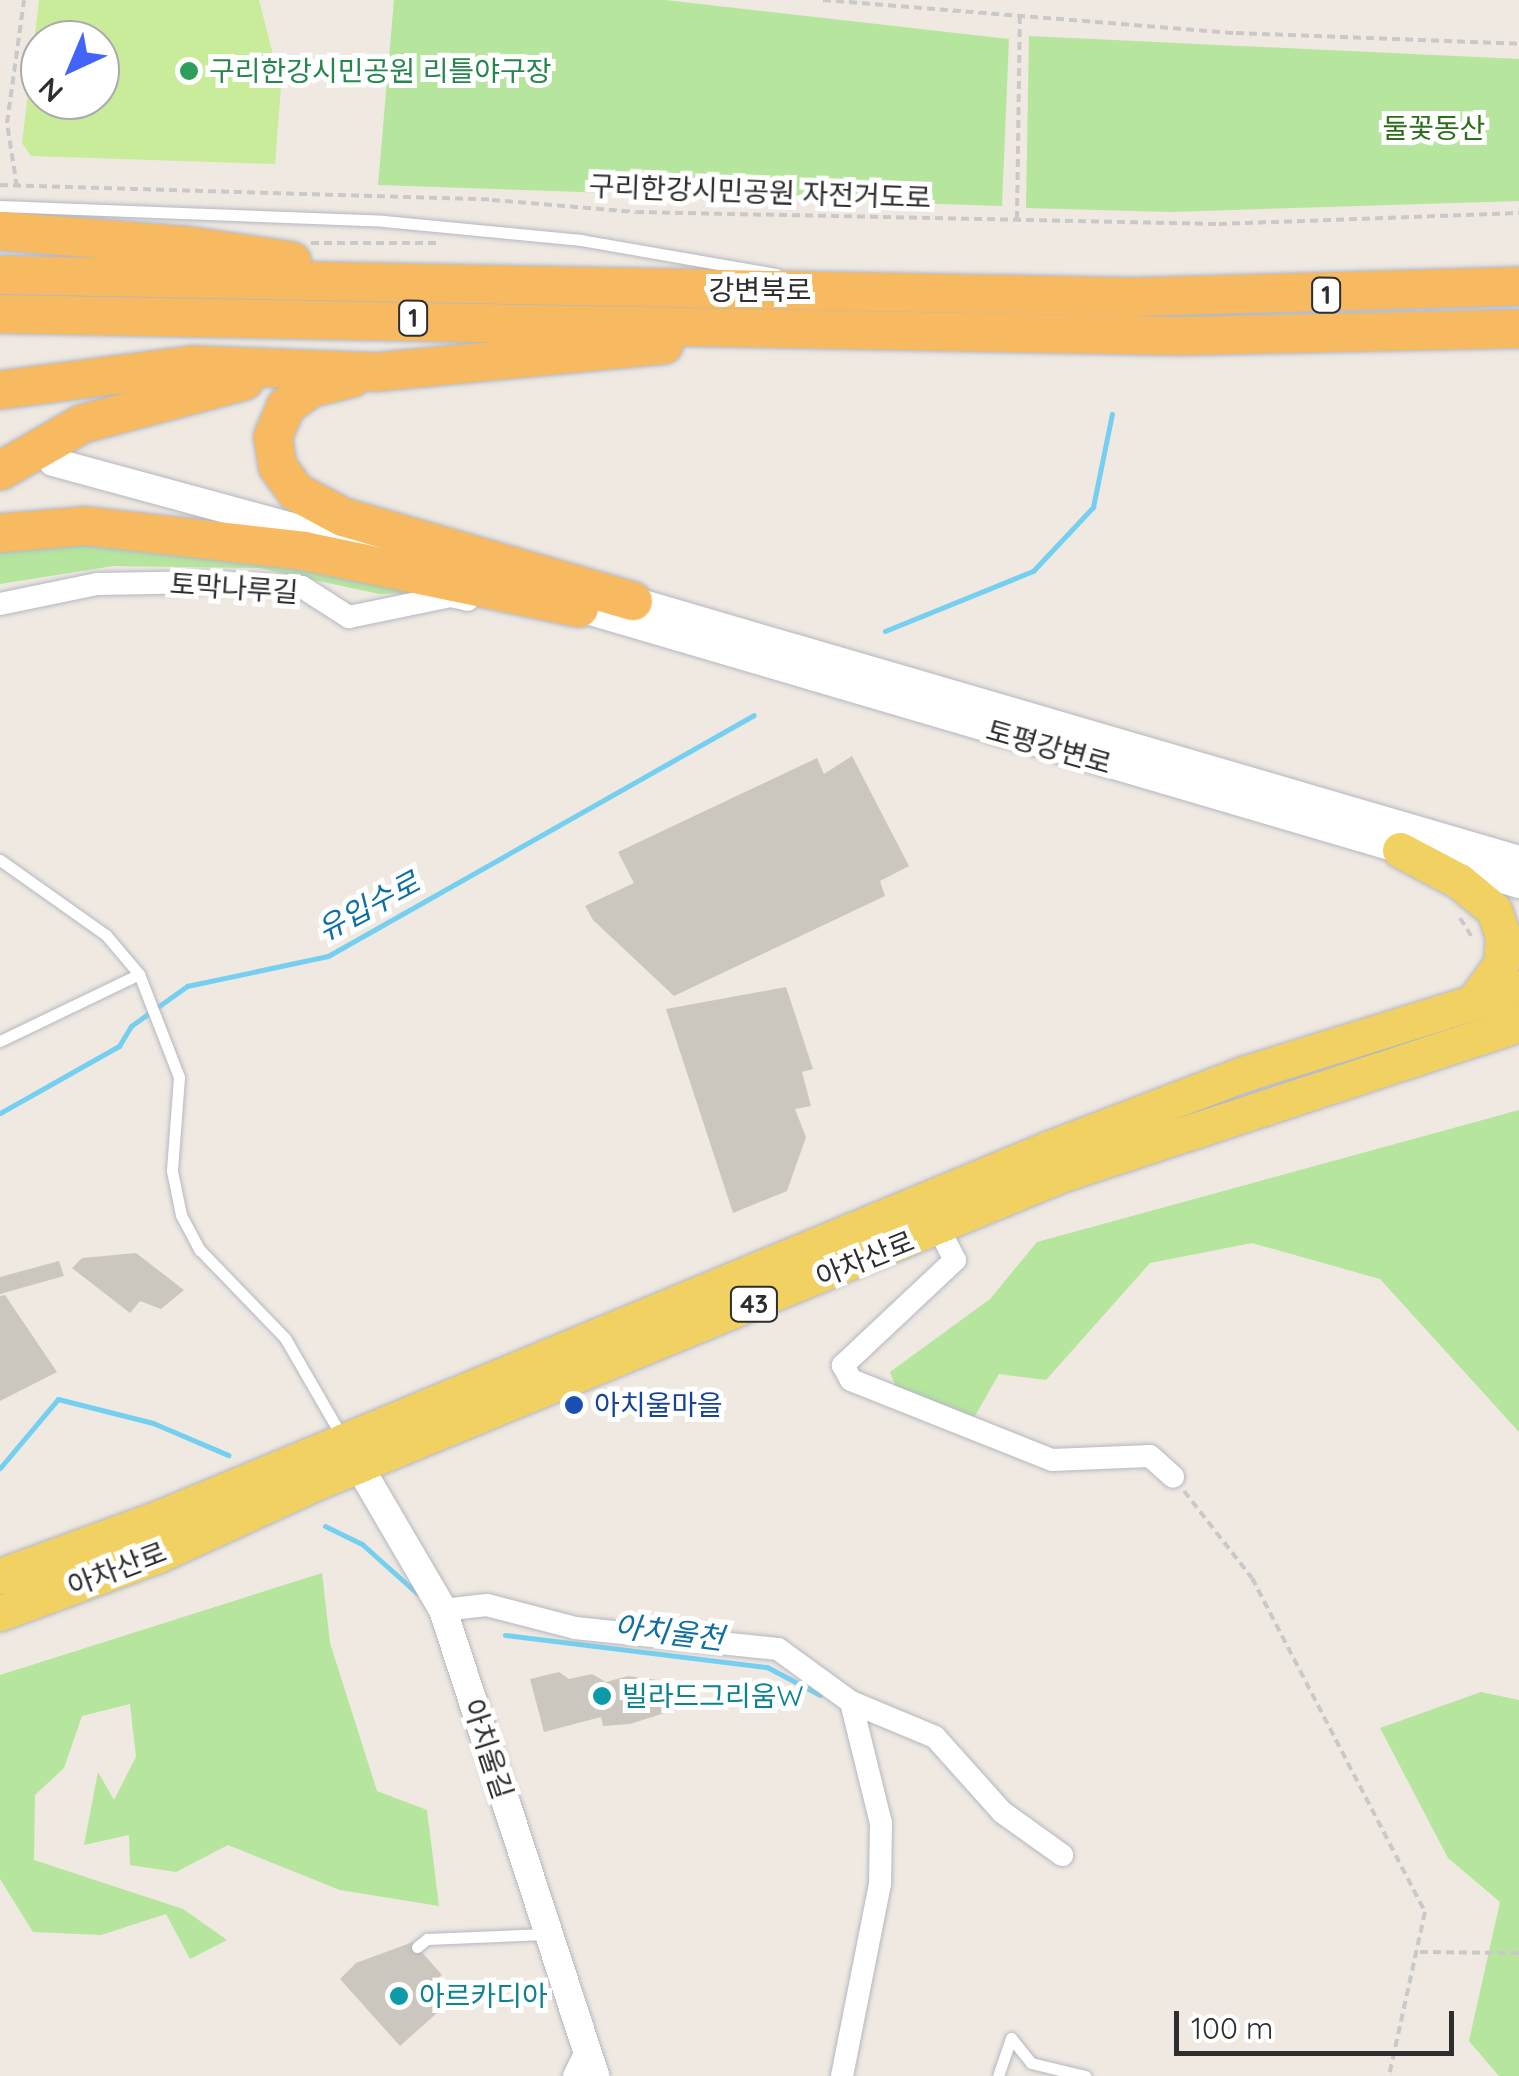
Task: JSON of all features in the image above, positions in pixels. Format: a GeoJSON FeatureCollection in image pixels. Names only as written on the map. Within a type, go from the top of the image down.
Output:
{"type":"FeatureCollection","features":[{"type":"Feature","properties":{"kind":"highway"},"geometry":{"type":"LineString","coordinates":[[0,231],[190,246],[443,285]]}},
{"type":"Feature","properties":{"kind":"highway","name":"강변북로"},"geometry":{"type":"LineString","coordinates":[[0,275],[1244,296],[1519,286]]}},
{"type":"Feature","properties":{"kind":"highway","name":"강변북로"},"geometry":{"type":"LineString","coordinates":[[0,314],[1180,336],[1519,329]]}},
{"type":"Feature","properties":{"kind":"highway"},"geometry":{"type":"LineString","coordinates":[[633,601],[342,517],[296,492],[278,467],[274,437],[286,406],[312,388],[377,372],[825,329]]}},
{"type":"Feature","properties":{"kind":"highway"},"geometry":{"type":"LineString","coordinates":[[0,390],[192,365],[320,366],[377,372]]}},
{"type":"Feature","properties":{"kind":"highway"},"geometry":{"type":"LineString","coordinates":[[0,471],[82,424],[175,395],[320,366]]}},
{"type":"Feature","properties":{"kind":"highway"},"geometry":{"type":"LineString","coordinates":[[0,533],[86,526],[286,549],[579,608]]}},
{"type":"Feature","properties":{"kind":"main road"},"geometry":{"type":"LineString","coordinates":[[1400,850],[1459,881],[1494,910],[1504,936],[1501,964],[1474,1001]]}},
{"type":"Feature","properties":{"kind":"main road","name":"아차산로"},"geometry":{"type":"LineString","coordinates":[[0,1613],[156,1556],[351,1453],[1050,1148],[1243,1074],[1519,988]]}},
{"type":"Feature","properties":{"kind":"main road","name":"아차산로"},"geometry":{"type":"LineString","coordinates":[[0,1576],[351,1453],[938,1229],[1060,1175],[1519,1024]]}},
{"type":"Feature","properties":{"kind":"street","name":"토평강변로"},"geometry":{"type":"LineString","coordinates":[[53,462],[254,512],[1519,884]]}},
{"type":"Feature","properties":{"kind":"street","name":"토막나루길"},"geometry":{"type":"LineString","coordinates":[[0,604],[97,584],[210,582],[302,587],[349,616],[451,596],[522,614],[579,608]]}},
{"type":"Feature","properties":{"kind":"street"},"geometry":{"type":"LineString","coordinates":[[579,608],[633,601]]}},
{"type":"Feature","properties":{"kind":"street","name":"토평강변로"},"geometry":{"type":"LineString","coordinates":[[633,601],[1519,860]]}},
{"type":"Feature","properties":{"kind":"street"},"geometry":{"type":"LineString","coordinates":[[938,1229],[955,1260],[843,1364],[851,1380],[1052,1460],[1150,1456],[1173,1478]]}},
{"type":"Feature","properties":{"kind":"street","name":"아치울길"},"geometry":{"type":"LineString","coordinates":[[351,1453],[443,1610],[549,1933],[585,2068]]}},
{"type":"Feature","properties":{"kind":"street"},"geometry":{"type":"LineString","coordinates":[[443,1610],[488,1605],[575,1628],[778,1649],[851,1702],[935,1737],[1002,1812],[1062,1856]]}},
{"type":"Feature","properties":{"kind":"street"},"geometry":{"type":"LineString","coordinates":[[842,2076],[880,1884],[881,1823],[851,1702]]}},
{"type":"Feature","properties":{"kind":"lane"},"geometry":{"type":"LineString","coordinates":[[0,206],[384,221],[581,240],[868,290]]}},
{"type":"Feature","properties":{"kind":"lane"},"geometry":{"type":"LineString","coordinates":[[0,860],[106,935],[140,977],[174,1067],[179,1124],[172,1170],[182,1215],[200,1250],[285,1338],[351,1453]]}},
{"type":"Feature","properties":{"kind":"lane"},"geometry":{"type":"LineString","coordinates":[[0,1042],[140,977]]}},
{"type":"Feature","properties":{"kind":"lane"},"geometry":{"type":"LineString","coordinates":[[417,1947],[427,1938],[549,1933]]}},
{"type":"Feature","properties":{"kind":"lane"},"geometry":{"type":"LineString","coordinates":[[998,2076],[1011,2038],[1031,2062],[1084,2076]]}},
{"type":"Feature","properties":{"kind":"path"},"geometry":{"type":"LineString","coordinates":[[18,186],[7,123],[24,0]]}},
{"type":"Feature","properties":{"kind":"path"},"geometry":{"type":"LineString","coordinates":[[822,0],[1020,16],[1519,44]]}},
{"type":"Feature","properties":{"kind":"path"},"geometry":{"type":"LineString","coordinates":[[1016,220],[1020,16]]}},
{"type":"Feature","properties":{"kind":"path","name":"구리한강시민공원 자전거도로"},"geometry":{"type":"LineString","coordinates":[[0,185],[492,200],[636,212],[1219,224],[1519,213]]}},
{"type":"Feature","properties":{"kind":"path"},"geometry":{"type":"LineString","coordinates":[[1173,1478],[1252,1578],[1425,1912],[1420,1952],[1389,2076]]}},
{"type":"Feature","properties":{"kind":"path"},"geometry":{"type":"LineString","coordinates":[[1420,1952],[1519,1953]]}},
{"type":"Feature","properties":{"kind":"green space","name":"구리한강시민공원 리틀야구장"},"geometry":{"type":"Polygon","coordinates":[[[39,0],[259,0],[281,86],[275,164],[31,156],[22,143],[25,120],[120,120],[120,20],[37,20],[39,0]]]}},
{"type":"Feature","properties":{"kind":"green space"},"geometry":{"type":"Polygon","coordinates":[[[394,0],[665,0],[1009,39],[1002,206],[378,185],[394,0]]]}},
{"type":"Feature","properties":{"kind":"green space","name":"둘꽃동산"},"geometry":{"type":"Polygon","coordinates":[[[1029,36],[1519,59],[1519,201],[1171,212],[1026,208],[1029,36]]]}},
{"type":"Feature","properties":{"kind":"green space"},"geometry":{"type":"Polygon","coordinates":[[[0,538],[157,538],[421,593],[379,594],[259,568],[113,566],[0,584],[0,538]]]}},
{"type":"Feature","properties":{"kind":"green space"},"geometry":{"type":"Polygon","coordinates":[[[1519,1110],[1519,1432],[1380,1279],[1252,1243],[1150,1263],[1046,1380],[999,1374],[964,1435],[903,1406],[890,1372],[990,1299],[1037,1242],[1519,1110]]]}},
{"type":"Feature","properties":{"kind":"green space"},"geometry":{"type":"Polygon","coordinates":[[[322,1573],[330,1643],[377,1791],[427,1810],[439,1906],[340,1890],[228,1845],[176,1872],[130,1865],[129,1835],[84,1845],[98,1772],[114,1800],[136,1757],[130,1704],[82,1716],[64,1768],[35,1795],[34,1860],[183,1909],[227,1940],[190,1959],[166,1914],[101,1935],[33,1932],[0,1879],[0,1675],[322,1573]]]}},
{"type":"Feature","properties":{"kind":"green space"},"geometry":{"type":"Polygon","coordinates":[[[1481,1692],[1519,1700],[1519,2076],[1499,2076],[1469,2041],[1500,1902],[1448,1858],[1380,1728],[1481,1692]]]}},
{"type":"Feature","properties":{"kind":"building"},"geometry":{"type":"Polygon","coordinates":[[[852,756],[909,866],[880,881],[885,896],[674,996],[593,920],[585,906],[634,883],[618,852],[817,758],[824,774],[852,756]]]}},
{"type":"Feature","properties":{"kind":"building"},"geometry":{"type":"Polygon","coordinates":[[[786,987],[813,1069],[802,1072],[811,1106],[795,1109],[806,1137],[787,1191],[733,1213],[666,1009],[786,987]]]}},
{"type":"Feature","properties":{"kind":"building"},"geometry":{"type":"Polygon","coordinates":[[[136,1253],[184,1290],[161,1309],[140,1301],[130,1313],[72,1268],[82,1258],[136,1253]]]}},
{"type":"Feature","properties":{"kind":"building"},"geometry":{"type":"Polygon","coordinates":[[[59,1261],[64,1276],[0,1294],[0,1277],[59,1261]]]}},
{"type":"Feature","properties":{"kind":"building"},"geometry":{"type":"Polygon","coordinates":[[[5,1295],[57,1372],[0,1401],[0,1296],[5,1295]]]}},
{"type":"Feature","properties":{"kind":"building","name":"빌라드그리움W"},"geometry":{"type":"Polygon","coordinates":[[[559,1672],[569,1679],[592,1674],[606,1682],[628,1676],[664,1681],[674,1710],[630,1724],[603,1726],[601,1717],[544,1732],[530,1679],[559,1672]]]}},
{"type":"Feature","properties":{"kind":"building","name":"아르카디아"},"geometry":{"type":"Polygon","coordinates":[[[413,1942],[442,1975],[437,1979],[446,2005],[400,2046],[340,1979],[356,1963],[413,1942]]]}},
{"type":"Feature","properties":{"kind":"waterway","name":"유입수로"},"geometry":{"type":"LineString","coordinates":[[885,631],[1033,571],[1093,507],[1112,414]]}},
{"type":"Feature","properties":{"kind":"waterway","name":"유입수로"},"geometry":{"type":"LineString","coordinates":[[0,1113],[119,1046],[131,1026],[187,986],[328,956],[754,715]]}},
{"type":"Feature","properties":{"kind":"waterway","name":"아치울천"},"geometry":{"type":"LineString","coordinates":[[0,1468],[58,1399],[153,1423],[228,1455]]}},
{"type":"Feature","properties":{"kind":"waterway","name":"아치울천"},"geometry":{"type":"LineString","coordinates":[[325,1526],[362,1544],[418,1594]]}},
{"type":"Feature","properties":{"kind":"waterway","name":"아치울천"},"geometry":{"type":"LineString","coordinates":[[505,1635],[767,1667],[820,1695]]}},
{"type":"Feature","properties":{"kind":"place","name":"구리한강시민공원 리틀야구장"},"geometry":{"type":"Point","coordinates":[189,71]}},
{"type":"Feature","properties":{"kind":"place","name":"아치울마을"},"geometry":{"type":"Point","coordinates":[574,1405]}},
{"type":"Feature","properties":{"kind":"place","name":"빌라드그리움W"},"geometry":{"type":"Point","coordinates":[602,1696]}},
{"type":"Feature","properties":{"kind":"place","name":"아르카디아"},"geometry":{"type":"Point","coordinates":[399,1996]}}]}
